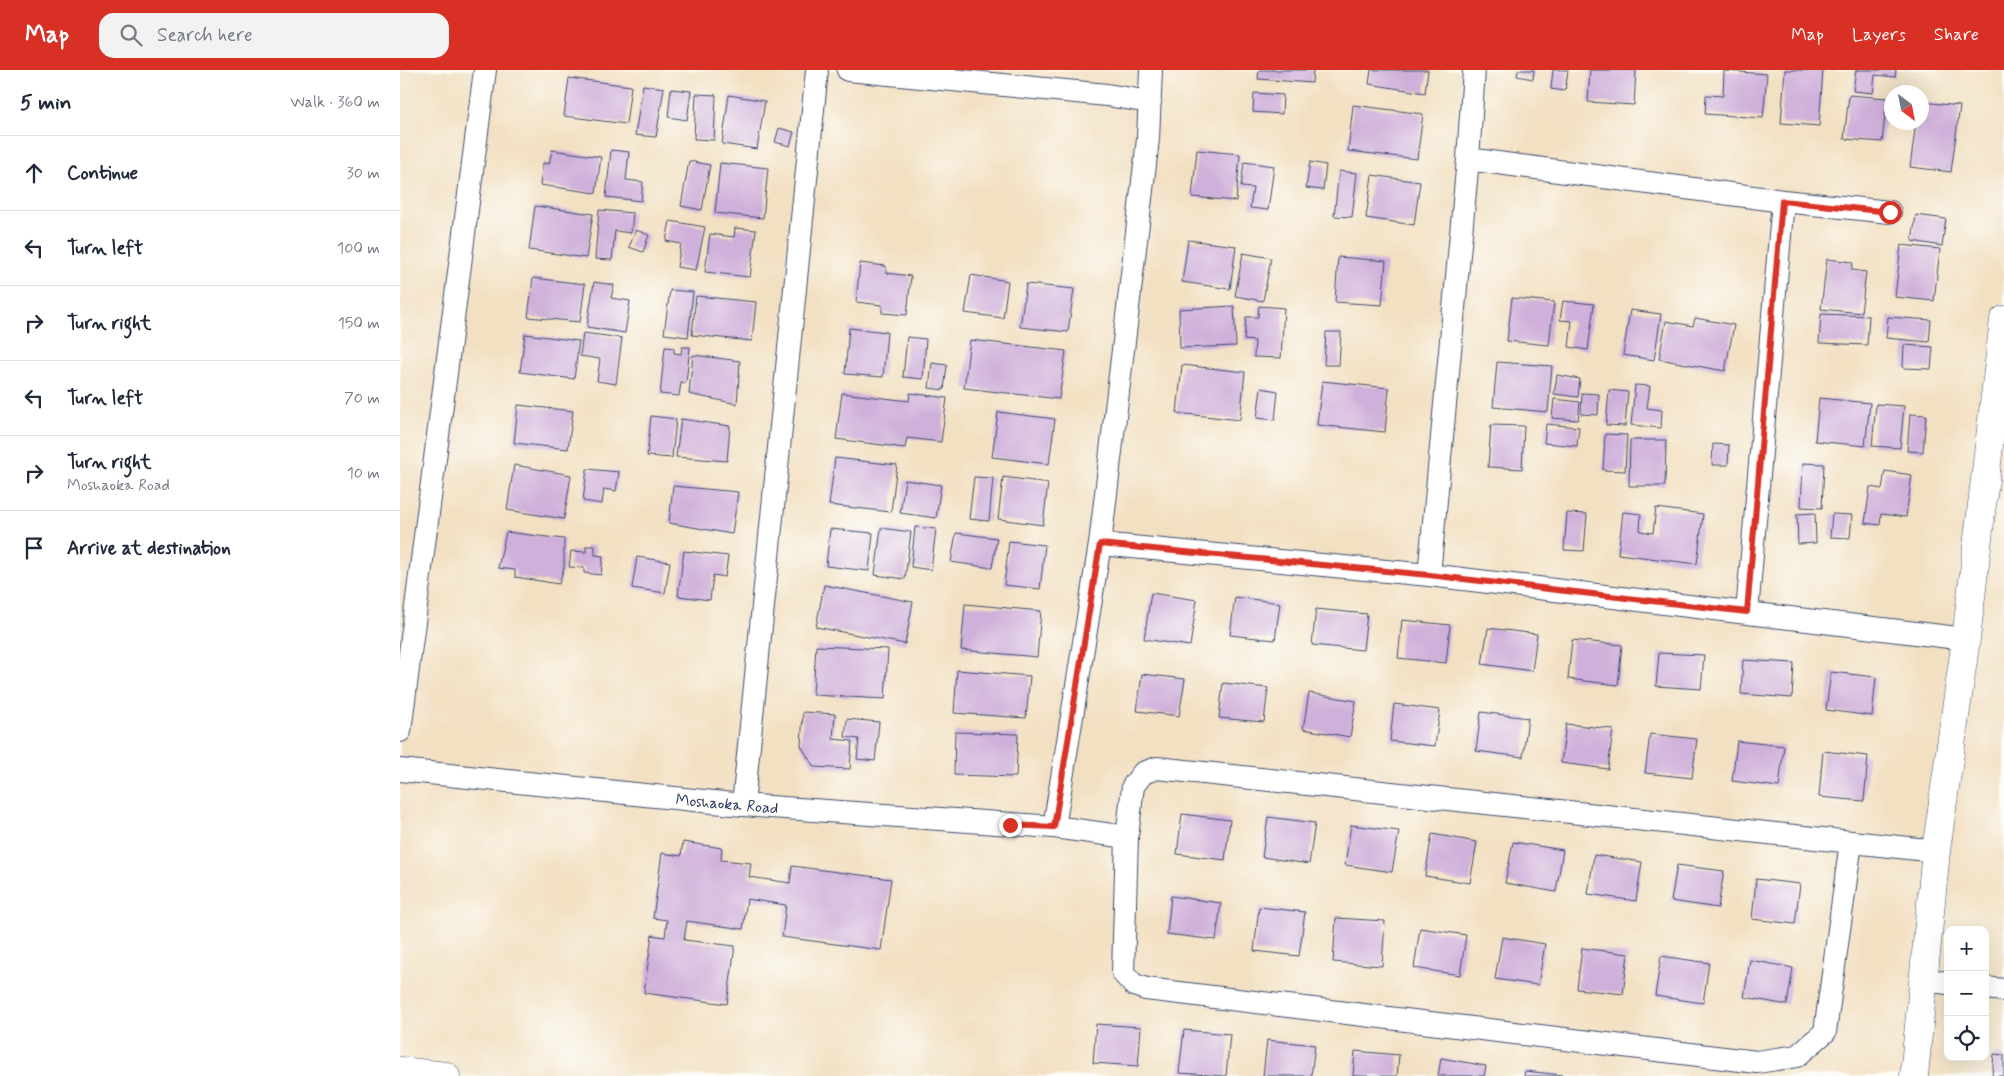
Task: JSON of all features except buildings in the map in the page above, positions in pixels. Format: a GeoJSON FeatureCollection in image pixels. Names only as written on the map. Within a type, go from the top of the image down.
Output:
{"type":"FeatureCollection","features":[{"type":"Feature","properties":{"kind":"street"},"geometry":{"type":"LineString","coordinates":[[400,732],[485,70]]}},
{"type":"Feature","properties":{"kind":"street"},"geometry":{"type":"LineString","coordinates":[[744,805],[817,70]]}},
{"type":"Feature","properties":{"kind":"street"},"geometry":{"type":"LineString","coordinates":[[848,70],[1107,95],[1150,102]]}},
{"type":"Feature","properties":{"kind":"street"},"geometry":{"type":"LineString","coordinates":[[1054,827],[1100,544],[1150,102],[1151,70]]}},
{"type":"Feature","properties":{"kind":"street"},"geometry":{"type":"LineString","coordinates":[[1429,575],[1468,159],[1474,70]]}},
{"type":"Feature","properties":{"kind":"street"},"geometry":{"type":"LineString","coordinates":[[1468,159],[1782,201],[1890,212]]}},
{"type":"Feature","properties":{"kind":"street"},"geometry":{"type":"LineString","coordinates":[[1747,612],[1782,201]]}},
{"type":"Feature","properties":{"kind":"street"},"geometry":{"type":"LineString","coordinates":[[1914,1076],[1936,982],[1936,851],[1966,639],[2004,320]]}},
{"type":"Feature","properties":{"kind":"street"},"geometry":{"type":"LineString","coordinates":[[1100,544],[1429,575],[1966,639]]}},
{"type":"Feature","properties":{"kind":"street"},"geometry":{"type":"LineString","coordinates":[[1852,842],[1825,1032],[1798,1056],[1757,1062],[1146,989],[1134,985],[1123,973],[1127,837],[1132,786],[1143,773],[1157,768],[1852,842],[1936,851]]}},
{"type":"Feature","properties":{"kind":"street","name":"Moshaoka Road"},"geometry":{"type":"LineString","coordinates":[[400,770],[744,805],[1054,827],[1127,837]]}},
{"type":"Feature","properties":{"kind":"street"},"geometry":{"type":"LineString","coordinates":[[1989,988],[2004,990]]}},
{"type":"Feature","properties":{"kind":"street"},"geometry":{"type":"LineString","coordinates":[[400,1071],[446,1076]]}},
{"type":"Feature","properties":{"kind":"route"},"geometry":{"type":"LineString","coordinates":[[1010,825],[1054,827],[1100,544],[1429,575],[1747,612],[1782,201],[1890,212]]}}]}
